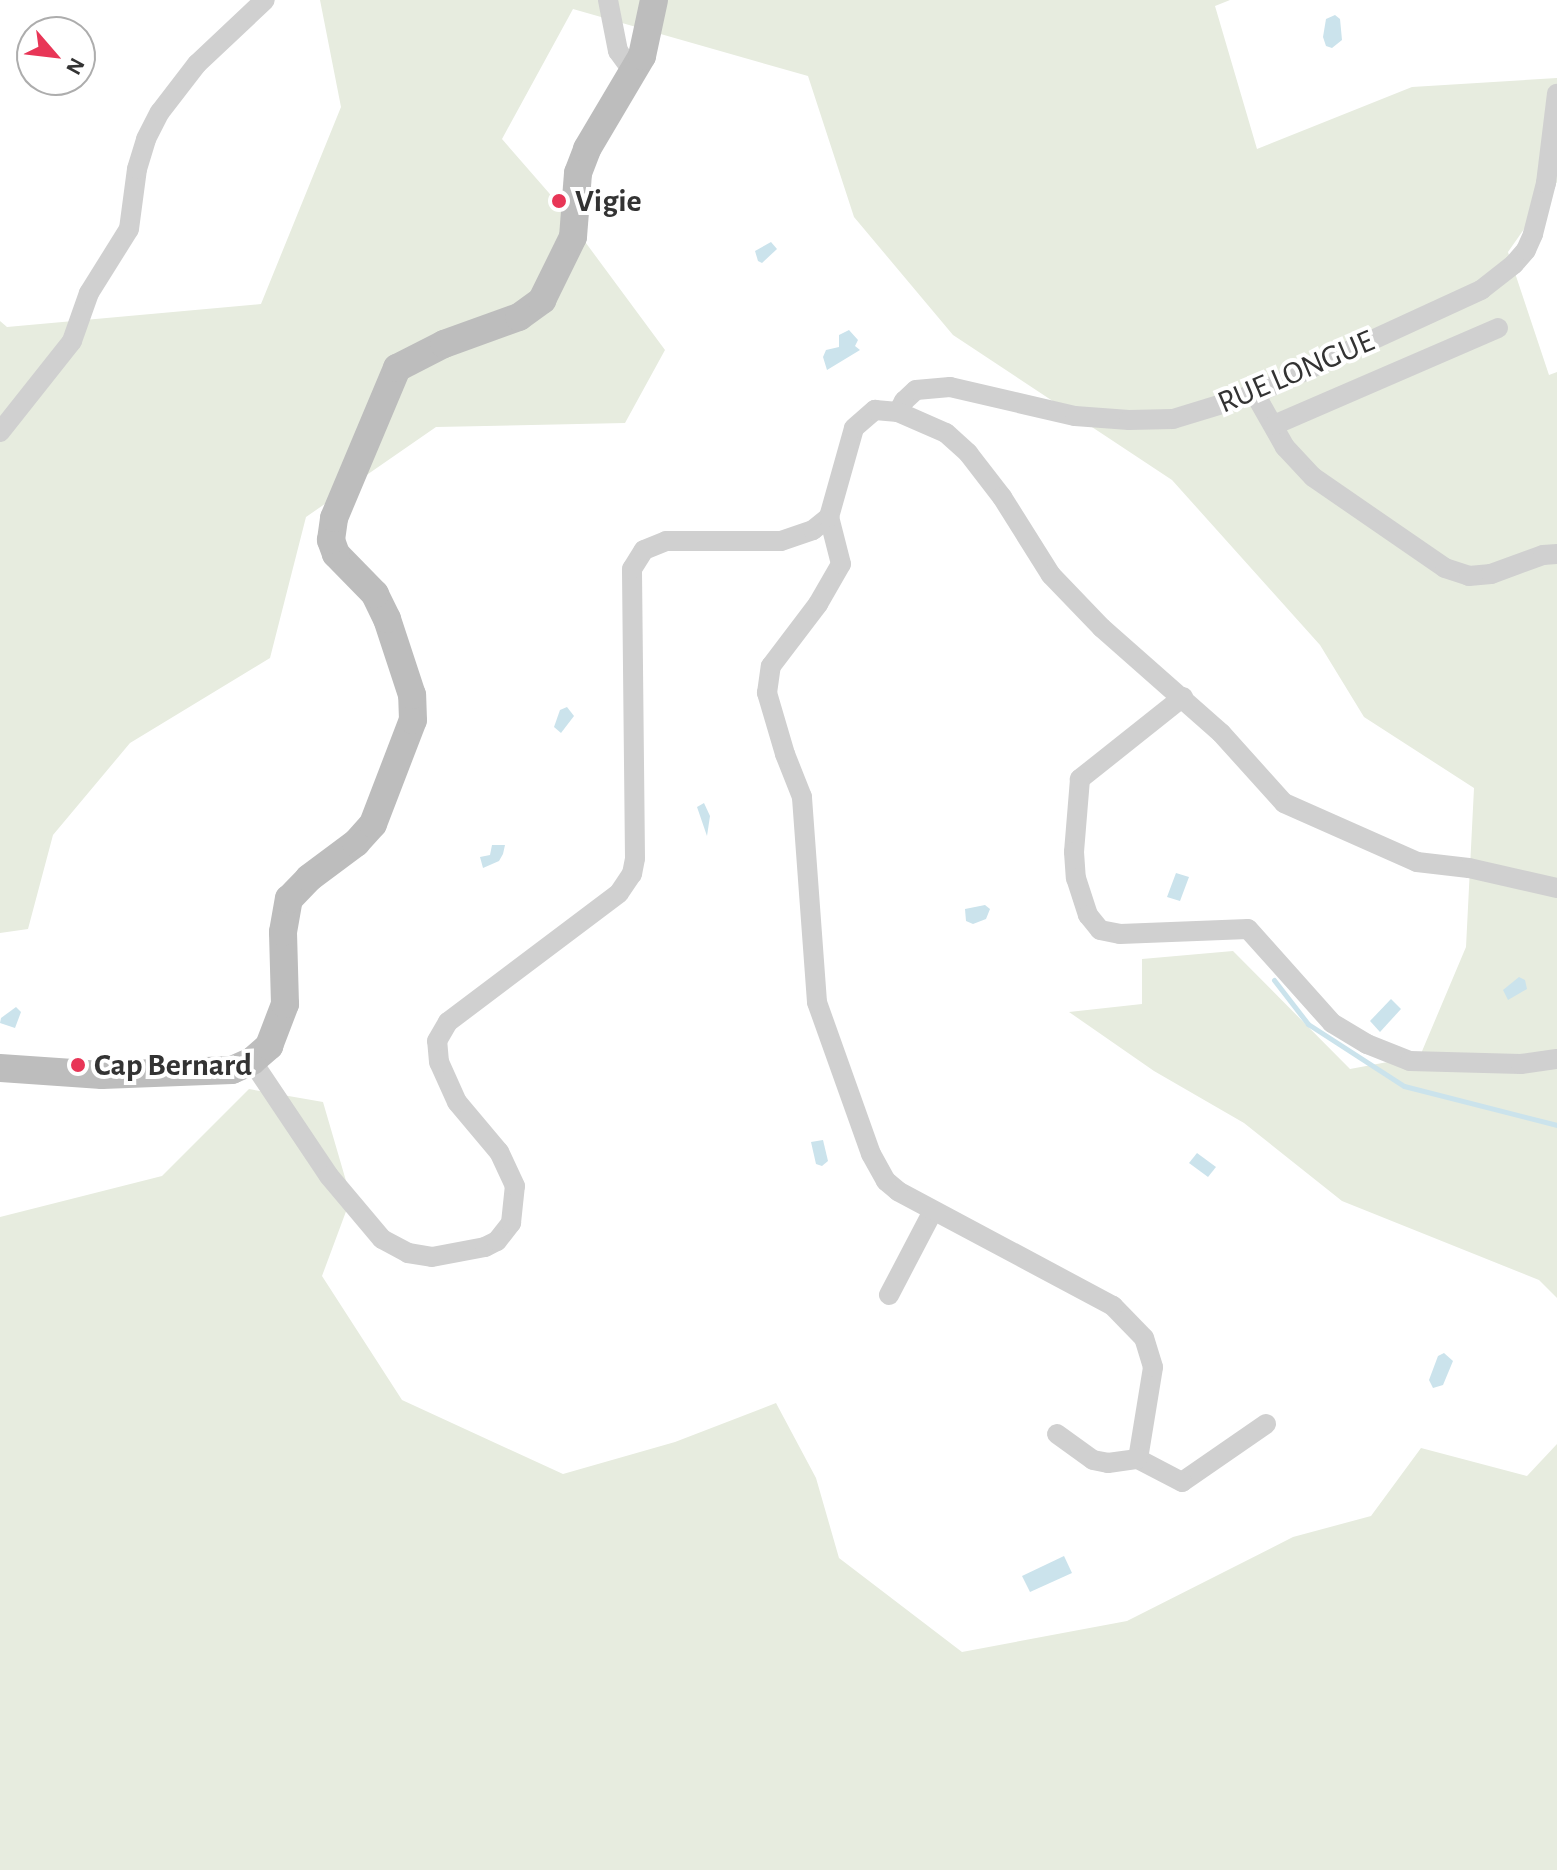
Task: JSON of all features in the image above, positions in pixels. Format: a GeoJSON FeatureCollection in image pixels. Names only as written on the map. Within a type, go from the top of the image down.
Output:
{"type":"FeatureCollection","features":[{"type":"Feature","properties":{"kind":"street"},"geometry":{"type":"LineString","coordinates":[[0,432],[72,341],[89,293],[124,239],[134,210],[137,169],[146,139],[160,112],[197,64],[265,0]]}},
{"type":"Feature","properties":{"kind":"street"},"geometry":{"type":"LineString","coordinates":[[608,0],[618,51],[633,72]]}},
{"type":"Feature","properties":{"kind":"street"},"geometry":{"type":"LineString","coordinates":[[0,1068],[62,1074],[232,1070],[252,1061],[269,1046],[285,1004],[283,932],[289,899],[309,878],[356,843],[373,824],[413,720],[412,695],[387,619],[375,594],[336,554],[331,540],[334,518],[397,368],[444,344],[519,317],[542,300],[573,237],[578,173],[587,149],[642,56],[654,0]]}},
{"type":"Feature","properties":{"kind":"street","name":"RUE LONGUE"},"geometry":{"type":"LineString","coordinates":[[898,412],[916,390],[950,387],[1075,416],[1173,419],[1255,394],[1481,290],[1514,264],[1526,250],[1540,212],[1557,94]]}},
{"type":"Feature","properties":{"kind":"street"},"geometry":{"type":"LineString","coordinates":[[1274,425],[1498,328]]}},
{"type":"Feature","properties":{"kind":"street"},"geometry":{"type":"LineString","coordinates":[[1255,394],[1285,447],[1313,477],[1445,568],[1469,576],[1491,574],[1543,555],[1557,554]]}},
{"type":"Feature","properties":{"kind":"street"},"geometry":{"type":"LineString","coordinates":[[1138,1459],[1153,1367],[1144,1338],[1113,1306],[898,1191],[877,1168],[817,1002],[802,797],[767,693],[776,658],[818,604],[841,564],[829,517],[848,440],[862,419],[875,410],[898,412],[946,433],[968,453],[1002,497],[1051,575],[1102,628],[1221,733],[1284,803],[1417,862],[1469,868],[1557,888]]}},
{"type":"Feature","properties":{"kind":"street"},"geometry":{"type":"LineString","coordinates":[[252,1061],[329,1176],[382,1239],[408,1253],[432,1257],[485,1247],[497,1241],[511,1223],[515,1186],[499,1152],[457,1102],[439,1062],[437,1041],[448,1022],[619,893],[632,874],[635,858],[632,569],[644,550],[666,541],[781,541],[813,530],[829,517]]}},
{"type":"Feature","properties":{"kind":"street"},"geometry":{"type":"LineString","coordinates":[[1183,697],[1080,779],[1074,852],[1076,878],[1088,915],[1100,930],[1120,934],[1248,929],[1332,1023],[1367,1044],[1410,1061],[1521,1064],[1557,1059]]}},
{"type":"Feature","properties":{"kind":"street"},"geometry":{"type":"LineString","coordinates":[[889,1295],[933,1211]]}},
{"type":"Feature","properties":{"kind":"street"},"geometry":{"type":"LineString","coordinates":[[1057,1434],[1093,1460],[1108,1463],[1138,1459],[1182,1482],[1266,1424]]}},
{"type":"Feature","properties":{"kind":"shaded area"},"geometry":{"type":"Polygon","coordinates":[[[320,0],[1230,0],[1215,6],[1257,149],[1412,87],[1557,78],[1557,182],[1508,252],[1549,375],[1557,372],[1557,1298],[1539,1280],[1342,1201],[1244,1123],[1154,1071],[1069,1012],[1142,1004],[1142,959],[1233,951],[1350,1069],[1420,1056],[1466,947],[1474,788],[1364,717],[1320,645],[1172,480],[953,335],[854,217],[808,76],[573,9],[502,139],[549,193],[665,350],[625,423],[436,427],[306,517],[270,658],[130,743],[53,835],[28,929],[0,933],[0,321],[7,327],[261,304],[341,107],[320,0]]]}},
{"type":"Feature","properties":{"kind":"shaded area"},"geometry":{"type":"Polygon","coordinates":[[[249,1089],[323,1102],[351,1198],[322,1276],[402,1400],[563,1474],[675,1442],[776,1403],[816,1478],[839,1558],[962,1652],[1127,1621],[1293,1537],[1371,1516],[1421,1448],[1527,1476],[1557,1444],[1557,1870],[0,1870],[0,1217],[162,1176],[249,1089]]]}},
{"type":"Feature","properties":{"kind":"water"},"geometry":{"type":"Polygon","coordinates":[[[1335,15],[1340,19],[1342,40],[1332,48],[1326,46],[1323,37],[1326,19],[1335,15]]]}},
{"type":"Feature","properties":{"kind":"water"},"geometry":{"type":"Polygon","coordinates":[[[771,242],[777,249],[762,263],[758,261],[755,251],[771,242]]]}},
{"type":"Feature","properties":{"kind":"water"},"geometry":{"type":"Polygon","coordinates":[[[849,330],[858,340],[855,346],[860,350],[827,370],[823,357],[826,350],[839,347],[839,335],[849,330]]]}},
{"type":"Feature","properties":{"kind":"water"},"geometry":{"type":"Polygon","coordinates":[[[567,707],[574,716],[561,733],[554,727],[560,710],[567,707]]]}},
{"type":"Feature","properties":{"kind":"water"},"geometry":{"type":"Polygon","coordinates":[[[704,803],[710,816],[707,836],[697,807],[704,803]]]}},
{"type":"Feature","properties":{"kind":"water"},"geometry":{"type":"Polygon","coordinates":[[[492,845],[505,845],[503,854],[499,861],[483,868],[480,857],[490,855],[492,845]]]}},
{"type":"Feature","properties":{"kind":"water"},"geometry":{"type":"Polygon","coordinates":[[[1176,873],[1189,877],[1180,901],[1167,897],[1176,873]]]}},
{"type":"Feature","properties":{"kind":"water"},"geometry":{"type":"Polygon","coordinates":[[[985,905],[990,909],[986,919],[973,924],[966,921],[965,909],[985,905]]]}},
{"type":"Feature","properties":{"kind":"water"},"geometry":{"type":"Polygon","coordinates":[[[1519,977],[1525,980],[1527,989],[1508,1000],[1503,990],[1519,977]]]}},
{"type":"Feature","properties":{"kind":"water"},"geometry":{"type":"Polygon","coordinates":[[[1391,999],[1401,1009],[1380,1032],[1370,1021],[1391,999]]]}},
{"type":"Feature","properties":{"kind":"water"},"geometry":{"type":"Polygon","coordinates":[[[16,1007],[21,1012],[15,1028],[0,1023],[1,1018],[16,1007]]]}},
{"type":"Feature","properties":{"kind":"water"},"geometry":{"type":"Polygon","coordinates":[[[823,1140],[828,1161],[822,1166],[816,1164],[811,1142],[823,1140]]]}},
{"type":"Feature","properties":{"kind":"water"},"geometry":{"type":"Polygon","coordinates":[[[1197,1153],[1216,1167],[1208,1177],[1189,1163],[1197,1153]]]}},
{"type":"Feature","properties":{"kind":"water"},"geometry":{"type":"Polygon","coordinates":[[[1444,1353],[1453,1361],[1443,1385],[1433,1388],[1429,1380],[1438,1356],[1444,1353]]]}},
{"type":"Feature","properties":{"kind":"water"},"geometry":{"type":"Polygon","coordinates":[[[1064,1556],[1072,1573],[1030,1592],[1022,1576],[1064,1556]]]}},
{"type":"Feature","properties":{"kind":"waterway"},"geometry":{"type":"LineString","coordinates":[[1274,980],[1308,1024],[1404,1086],[1557,1125]]}},
{"type":"Feature","properties":{"kind":"place","name":"Vigie"},"geometry":{"type":"Point","coordinates":[559,201]}},
{"type":"Feature","properties":{"kind":"place","name":"Cap Bernard"},"geometry":{"type":"Point","coordinates":[78,1065]}}]}
